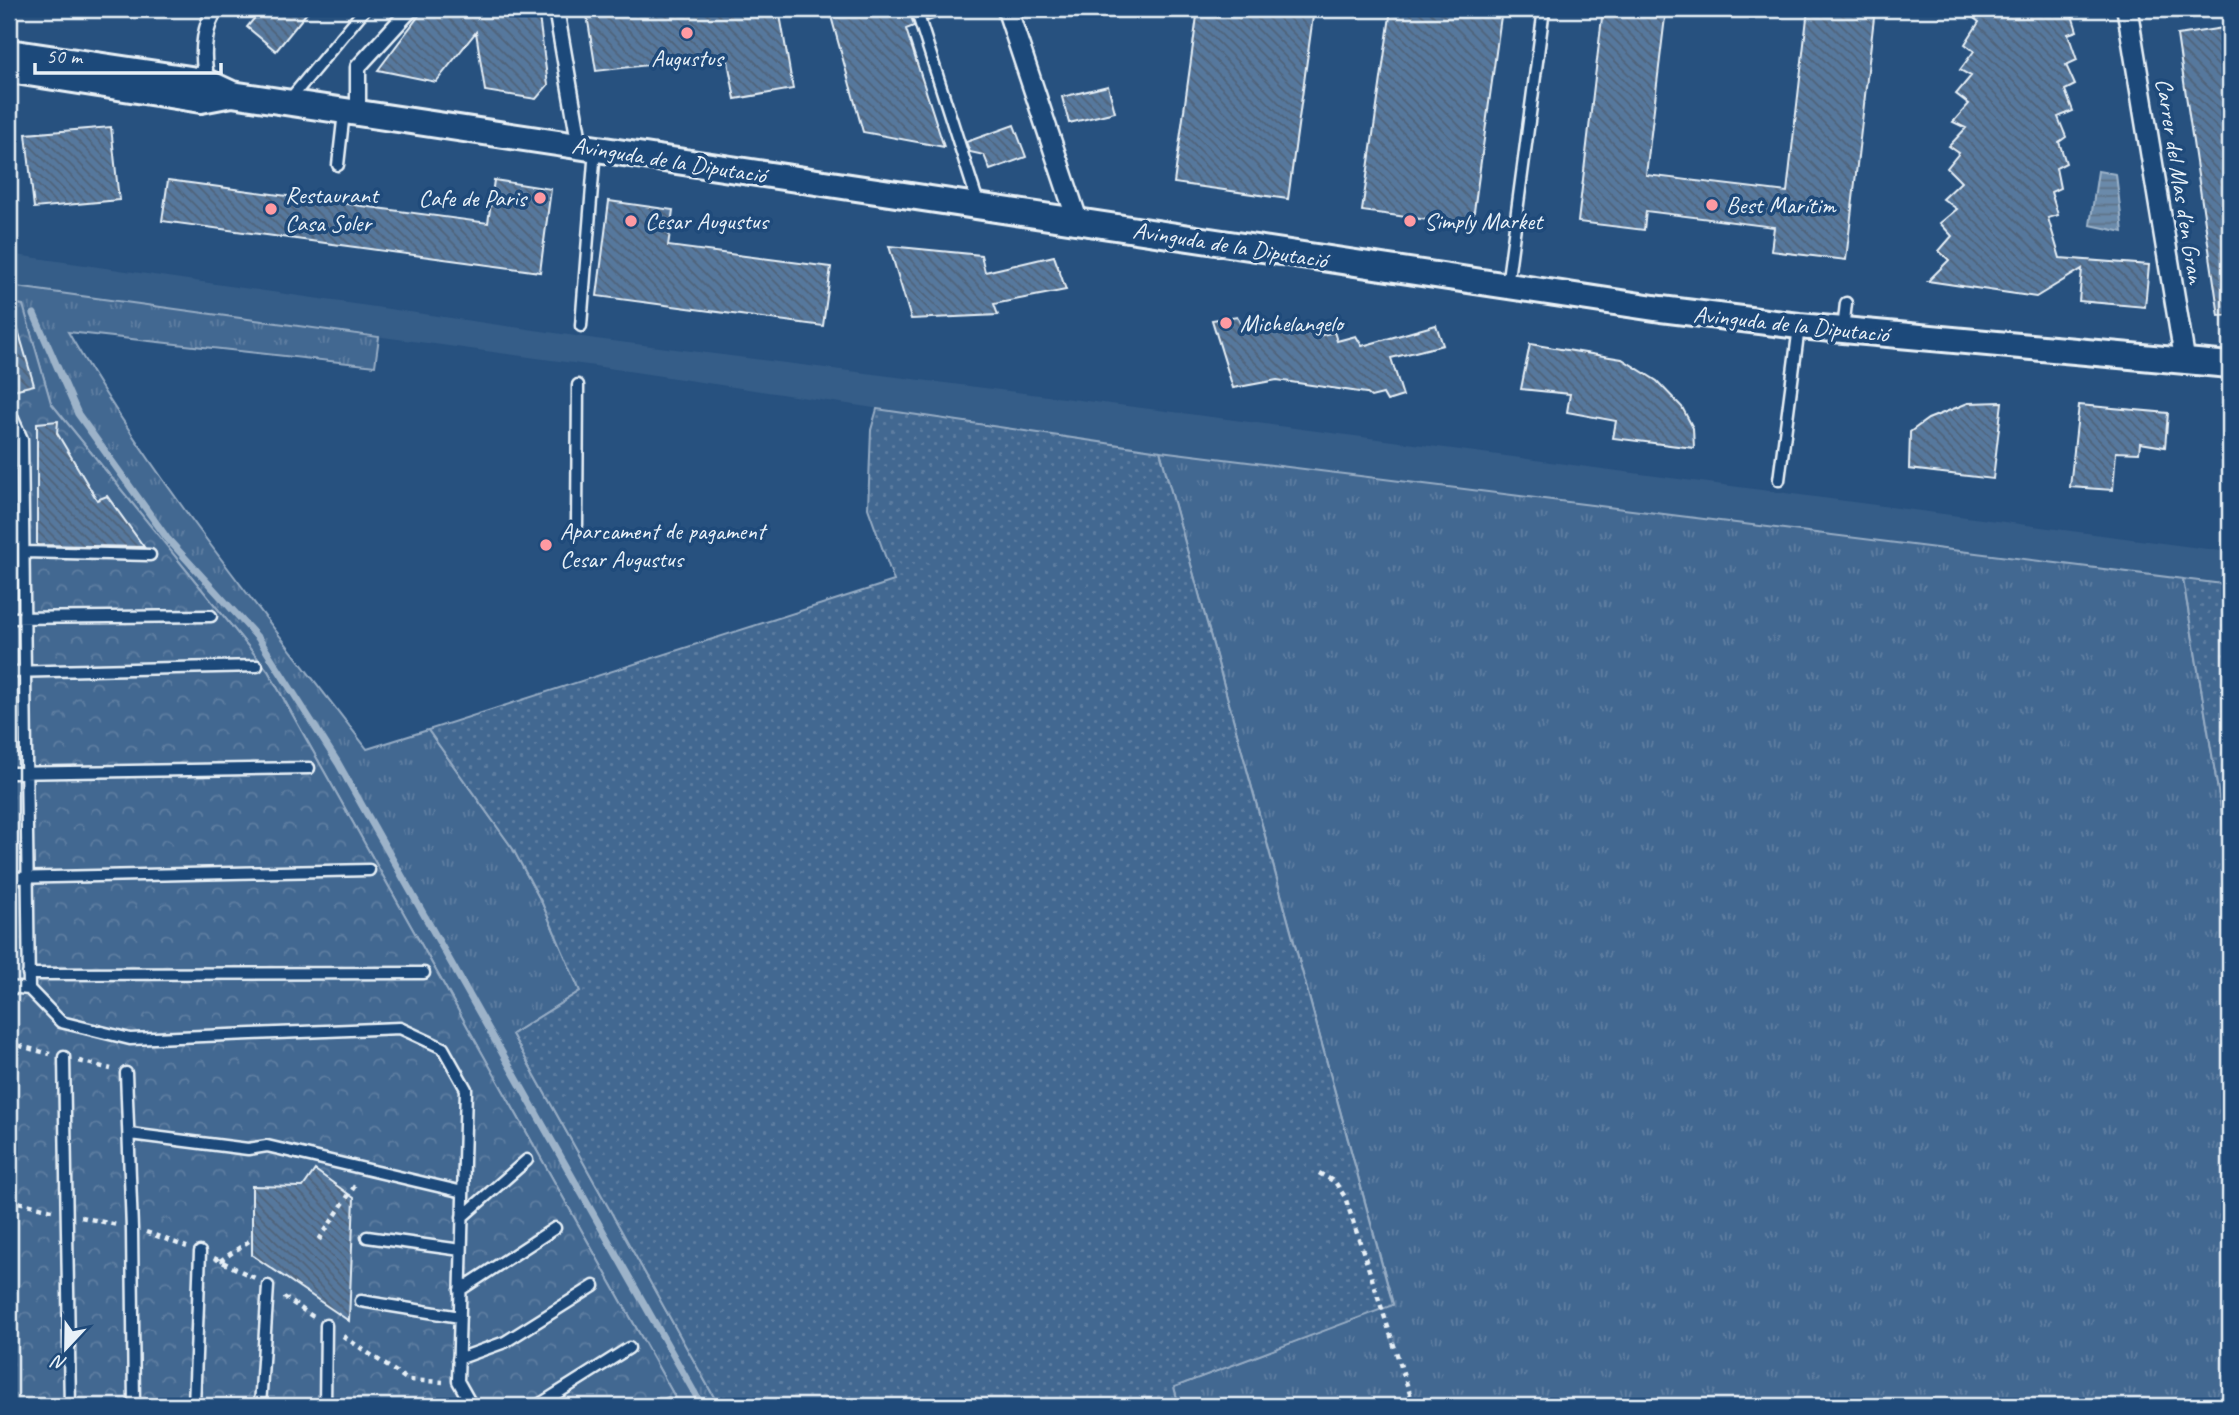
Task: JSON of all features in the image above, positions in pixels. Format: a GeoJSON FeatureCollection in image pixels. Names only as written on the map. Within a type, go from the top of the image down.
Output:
{"type":"FeatureCollection","features":[{"type":"Feature","properties":{"kind":"street"},"geometry":{"type":"LineString","coordinates":[[205,69],[203,58],[209,19],[216,9]]}},
{"type":"Feature","properties":{"kind":"street"},"geometry":{"type":"LineString","coordinates":[[351,112],[358,67],[411,9]]}},
{"type":"Feature","properties":{"kind":"street"},"geometry":{"type":"LineString","coordinates":[[556,9],[588,148]]}},
{"type":"Feature","properties":{"kind":"street"},"geometry":{"type":"LineString","coordinates":[[1007,9],[1078,222]]}},
{"type":"Feature","properties":{"kind":"street","name":"Carrer del Mas d'en Gran"},"geometry":{"type":"LineString","coordinates":[[2127,9],[2185,361]]}},
{"type":"Feature","properties":{"kind":"street"},"geometry":{"type":"LineString","coordinates":[[9,52],[204,81],[233,94]]}},
{"type":"Feature","properties":{"kind":"street"},"geometry":{"type":"LineString","coordinates":[[9,70],[201,100],[233,94]]}},
{"type":"Feature","properties":{"kind":"street","name":"Avinguda de la Diputació"},"geometry":{"type":"LineString","coordinates":[[233,94],[1507,286],[1799,326],[2230,365]]}},
{"type":"Feature","properties":{"kind":"lane"},"geometry":{"type":"LineString","coordinates":[[288,102],[365,9]]}},
{"type":"Feature","properties":{"kind":"lane"},"geometry":{"type":"LineString","coordinates":[[916,9],[979,207]]}},
{"type":"Feature","properties":{"kind":"lane"},"geometry":{"type":"LineString","coordinates":[[1507,286],[1544,9]]}},
{"type":"Feature","properties":{"kind":"lane"},"geometry":{"type":"LineString","coordinates":[[338,165],[351,112]]}},
{"type":"Feature","properties":{"kind":"lane"},"geometry":{"type":"LineString","coordinates":[[581,326],[588,148]]}},
{"type":"Feature","properties":{"kind":"lane"},"geometry":{"type":"LineString","coordinates":[[1843,330],[1846,303]]}},
{"type":"Feature","properties":{"kind":"lane"},"geometry":{"type":"LineString","coordinates":[[1779,480],[1799,326]]}},
{"type":"Feature","properties":{"kind":"lane"},"geometry":{"type":"LineString","coordinates":[[578,385],[578,524]]}},
{"type":"Feature","properties":{"kind":"lane"},"geometry":{"type":"LineString","coordinates":[[9,410],[22,439],[29,989]]}},
{"type":"Feature","properties":{"kind":"lane"},"geometry":{"type":"LineString","coordinates":[[24,552],[150,555]]}},
{"type":"Feature","properties":{"kind":"lane"},"geometry":{"type":"LineString","coordinates":[[9,618],[211,616]]}},
{"type":"Feature","properties":{"kind":"lane"},"geometry":{"type":"LineString","coordinates":[[9,672],[257,666]]}},
{"type":"Feature","properties":{"kind":"lane"},"geometry":{"type":"LineString","coordinates":[[9,773],[309,768]]}},
{"type":"Feature","properties":{"kind":"lane"},"geometry":{"type":"LineString","coordinates":[[9,878],[369,870]]}},
{"type":"Feature","properties":{"kind":"lane"},"geometry":{"type":"LineString","coordinates":[[29,974],[424,974]]}},
{"type":"Feature","properties":{"kind":"lane"},"geometry":{"type":"LineString","coordinates":[[9,987],[29,989],[61,1022],[130,1039],[400,1028],[443,1048],[466,1089],[458,1381],[471,1406]]}},
{"type":"Feature","properties":{"kind":"lane"},"geometry":{"type":"LineString","coordinates":[[64,1057],[69,1406]]}},
{"type":"Feature","properties":{"kind":"lane"},"geometry":{"type":"LineString","coordinates":[[127,1073],[134,1406]]}},
{"type":"Feature","properties":{"kind":"lane"},"geometry":{"type":"LineString","coordinates":[[130,1134],[248,1149],[267,1146],[463,1192]]}},
{"type":"Feature","properties":{"kind":"lane"},"geometry":{"type":"LineString","coordinates":[[462,1217],[527,1160]]}},
{"type":"Feature","properties":{"kind":"lane"},"geometry":{"type":"LineString","coordinates":[[460,1290],[555,1228]]}},
{"type":"Feature","properties":{"kind":"lane"},"geometry":{"type":"LineString","coordinates":[[367,1237],[461,1250]]}},
{"type":"Feature","properties":{"kind":"lane"},"geometry":{"type":"LineString","coordinates":[[194,1406],[200,1252]]}},
{"type":"Feature","properties":{"kind":"lane"},"geometry":{"type":"LineString","coordinates":[[260,1406],[268,1286]]}},
{"type":"Feature","properties":{"kind":"lane"},"geometry":{"type":"LineString","coordinates":[[458,1359],[505,1342],[594,1286]]}},
{"type":"Feature","properties":{"kind":"lane"},"geometry":{"type":"LineString","coordinates":[[361,1301],[460,1317]]}},
{"type":"Feature","properties":{"kind":"lane"},"geometry":{"type":"LineString","coordinates":[[325,1406],[326,1325]]}},
{"type":"Feature","properties":{"kind":"lane"},"geometry":{"type":"LineString","coordinates":[[537,1406],[629,1348]]}},
{"type":"Feature","properties":{"kind":"path"},"geometry":{"type":"LineString","coordinates":[[319,1240],[366,1169]]}},
{"type":"Feature","properties":{"kind":"path"},"geometry":{"type":"LineString","coordinates":[[1319,1173],[1335,1182],[1345,1197],[1414,1406]]}},
{"type":"Feature","properties":{"kind":"path"},"geometry":{"type":"LineString","coordinates":[[9,1200],[158,1235],[245,1271],[408,1380],[458,1381]]}},
{"type":"Feature","properties":{"kind":"path"},"geometry":{"type":"LineString","coordinates":[[220,1261],[252,1239]]}},
{"type":"Feature","properties":{"kind":"shaded area"},"geometry":{"type":"Polygon","coordinates":[[[2098,171],[2116,174],[2123,232],[2090,225],[2098,171]]]}},
{"type":"Feature","properties":{"kind":"shaded area"},"geometry":{"type":"Polygon","coordinates":[[[9,254],[596,339],[1166,411],[2230,552],[2230,585],[1160,451],[595,366],[9,286],[9,254]]]}},
{"type":"Feature","properties":{"kind":"green space"},"geometry":{"type":"Polygon","coordinates":[[[9,286],[379,337],[375,366],[68,332],[136,441],[173,494],[367,749],[428,730],[513,849],[542,903],[580,991],[512,1034],[719,1406],[680,1406],[268,671],[51,403],[23,306],[9,303],[9,286]]]}},
{"type":"Feature","properties":{"kind":"green space"},"geometry":{"type":"Polygon","coordinates":[[[9,303],[23,305],[51,403],[268,671],[680,1406],[9,1406],[9,303]]]}},
{"type":"Feature","properties":{"kind":"green space"},"geometry":{"type":"Polygon","coordinates":[[[877,409],[1160,451],[1393,1305],[1174,1387],[1179,1406],[719,1406],[512,1034],[580,991],[542,903],[513,849],[428,730],[894,581],[868,508],[871,430],[877,409]]]}},
{"type":"Feature","properties":{"kind":"green space"},"geometry":{"type":"Polygon","coordinates":[[[1160,451],[2183,579],[2230,863],[2230,1406],[1179,1406],[1174,1387],[1393,1304],[1160,451]]]}},
{"type":"Feature","properties":{"kind":"green space"},"geometry":{"type":"Polygon","coordinates":[[[2183,579],[2230,585],[2230,863],[2183,579]]]}},
{"type":"Feature","properties":{"kind":"building"},"geometry":{"type":"Polygon","coordinates":[[[262,9],[310,9],[276,51],[247,27],[262,9]]]}},
{"type":"Feature","properties":{"kind":"building"},"geometry":{"type":"Polygon","coordinates":[[[424,9],[538,9],[548,85],[536,99],[485,91],[476,32],[436,82],[378,70],[424,9]]]}},
{"type":"Feature","properties":{"kind":"building","name":"Augustus"},"geometry":{"type":"Polygon","coordinates":[[[586,9],[779,9],[793,89],[735,99],[727,56],[596,71],[586,9]]]}},
{"type":"Feature","properties":{"kind":"building"},"geometry":{"type":"Polygon","coordinates":[[[829,9],[909,9],[914,26],[906,29],[944,147],[863,132],[829,9]]]}},
{"type":"Feature","properties":{"kind":"building"},"geometry":{"type":"Polygon","coordinates":[[[924,9],[953,9],[954,12],[928,21],[924,9]]]}},
{"type":"Feature","properties":{"kind":"building"},"geometry":{"type":"Polygon","coordinates":[[[1198,9],[1314,9],[1288,199],[1174,183],[1198,9]]]}},
{"type":"Feature","properties":{"kind":"building"},"geometry":{"type":"Polygon","coordinates":[[[1391,9],[1502,9],[1472,226],[1362,211],[1391,9]]]}},
{"type":"Feature","properties":{"kind":"building"},"geometry":{"type":"Polygon","coordinates":[[[1603,9],[1666,9],[1646,175],[1787,192],[1808,9],[1875,9],[1846,260],[1771,251],[1774,227],[1646,211],[1644,230],[1578,222],[1603,9]]]}},
{"type":"Feature","properties":{"kind":"building"},"geometry":{"type":"Polygon","coordinates":[[[1962,9],[2070,9],[2077,31],[2068,34],[2077,60],[2066,65],[2075,85],[2065,90],[2073,111],[2058,117],[2066,137],[2059,142],[2066,163],[2056,168],[2060,188],[2051,192],[2058,215],[2048,218],[2060,258],[2149,265],[2145,307],[2079,301],[2082,269],[2036,297],[1928,281],[1949,260],[1939,251],[1952,236],[1940,223],[1957,209],[1943,199],[1961,182],[1947,168],[1959,153],[1949,146],[1966,128],[1953,122],[1969,104],[1956,94],[1971,76],[1960,70],[1974,51],[1965,44],[1979,22],[1962,9]]]}},
{"type":"Feature","properties":{"kind":"building"},"geometry":{"type":"Polygon","coordinates":[[[2230,27],[2230,315],[2219,316],[2177,35],[2230,27]]]}},
{"type":"Feature","properties":{"kind":"building"},"geometry":{"type":"Polygon","coordinates":[[[1108,86],[1115,112],[1069,123],[1062,97],[1108,86]]]}},
{"type":"Feature","properties":{"kind":"building"},"geometry":{"type":"Polygon","coordinates":[[[1014,125],[1026,157],[990,170],[984,155],[970,152],[966,142],[1014,125]]]}},
{"type":"Feature","properties":{"kind":"building"},"geometry":{"type":"Polygon","coordinates":[[[111,127],[119,200],[34,208],[26,134],[111,127]]]}},
{"type":"Feature","properties":{"kind":"building"},"geometry":{"type":"Polygon","coordinates":[[[168,180],[488,223],[494,180],[551,189],[540,272],[162,221],[168,180]]]}},
{"type":"Feature","properties":{"kind":"building"},"geometry":{"type":"Polygon","coordinates":[[[609,201],[673,210],[668,246],[831,267],[823,326],[597,296],[609,201]]]}},
{"type":"Feature","properties":{"kind":"building"},"geometry":{"type":"Polygon","coordinates":[[[889,246],[981,255],[985,272],[1054,256],[1066,290],[994,304],[998,315],[911,319],[889,246]]]}},
{"type":"Feature","properties":{"kind":"building"},"geometry":{"type":"Polygon","coordinates":[[[14,316],[34,385],[13,390],[9,375],[9,317],[14,316]]]}},
{"type":"Feature","properties":{"kind":"building"},"geometry":{"type":"Polygon","coordinates":[[[1237,316],[1242,327],[1260,323],[1264,332],[1285,326],[1290,336],[1309,330],[1314,337],[1334,332],[1337,341],[1356,336],[1362,346],[1436,325],[1443,345],[1391,358],[1403,396],[1387,401],[1383,394],[1371,397],[1366,393],[1277,380],[1233,388],[1212,320],[1237,316]]]}},
{"type":"Feature","properties":{"kind":"building"},"geometry":{"type":"Polygon","coordinates":[[[1530,344],[1622,359],[1657,381],[1682,407],[1693,428],[1694,448],[1613,438],[1616,421],[1567,412],[1570,394],[1521,389],[1530,344]]]}},
{"type":"Feature","properties":{"kind":"building"},"geometry":{"type":"Polygon","coordinates":[[[2002,402],[1993,479],[1909,469],[1910,432],[1928,419],[1968,403],[2002,402]]]}},
{"type":"Feature","properties":{"kind":"building"},"geometry":{"type":"Polygon","coordinates":[[[2079,405],[2168,413],[2165,447],[2140,443],[2139,453],[2116,452],[2113,490],[2070,487],[2079,405]]]}},
{"type":"Feature","properties":{"kind":"building"},"geometry":{"type":"Polygon","coordinates":[[[58,421],[57,433],[97,500],[107,496],[144,547],[37,545],[37,423],[58,421]]]}},
{"type":"Feature","properties":{"kind":"building"},"geometry":{"type":"Polygon","coordinates":[[[315,1170],[354,1198],[349,1321],[252,1255],[252,1186],[303,1187],[315,1170]]]}},
{"type":"Feature","properties":{"kind":"waterway"},"geometry":{"type":"LineString","coordinates":[[34,314],[78,414],[167,538],[259,639],[338,763],[702,1406]]}},
{"type":"Feature","properties":{"kind":"place","name":"Augustus"},"geometry":{"type":"Point","coordinates":[687,33]}},
{"type":"Feature","properties":{"kind":"place","name":"Cafe de Paris"},"geometry":{"type":"Point","coordinates":[540,198]}},
{"type":"Feature","properties":{"kind":"place","name":"Best Marítim"},"geometry":{"type":"Point","coordinates":[1712,205]}},
{"type":"Feature","properties":{"kind":"place","name":"Restaurant Casa Soler"},"geometry":{"type":"Point","coordinates":[271,209]}},
{"type":"Feature","properties":{"kind":"place","name":"Cesar Augustus"},"geometry":{"type":"Point","coordinates":[631,221]}},
{"type":"Feature","properties":{"kind":"place","name":"Simply Market"},"geometry":{"type":"Point","coordinates":[1410,221]}},
{"type":"Feature","properties":{"kind":"place","name":"Michelangelo"},"geometry":{"type":"Point","coordinates":[1226,323]}},
{"type":"Feature","properties":{"kind":"place","name":"Aparcament de pagament Cesar Augustus"},"geometry":{"type":"Point","coordinates":[546,545]}}]}
